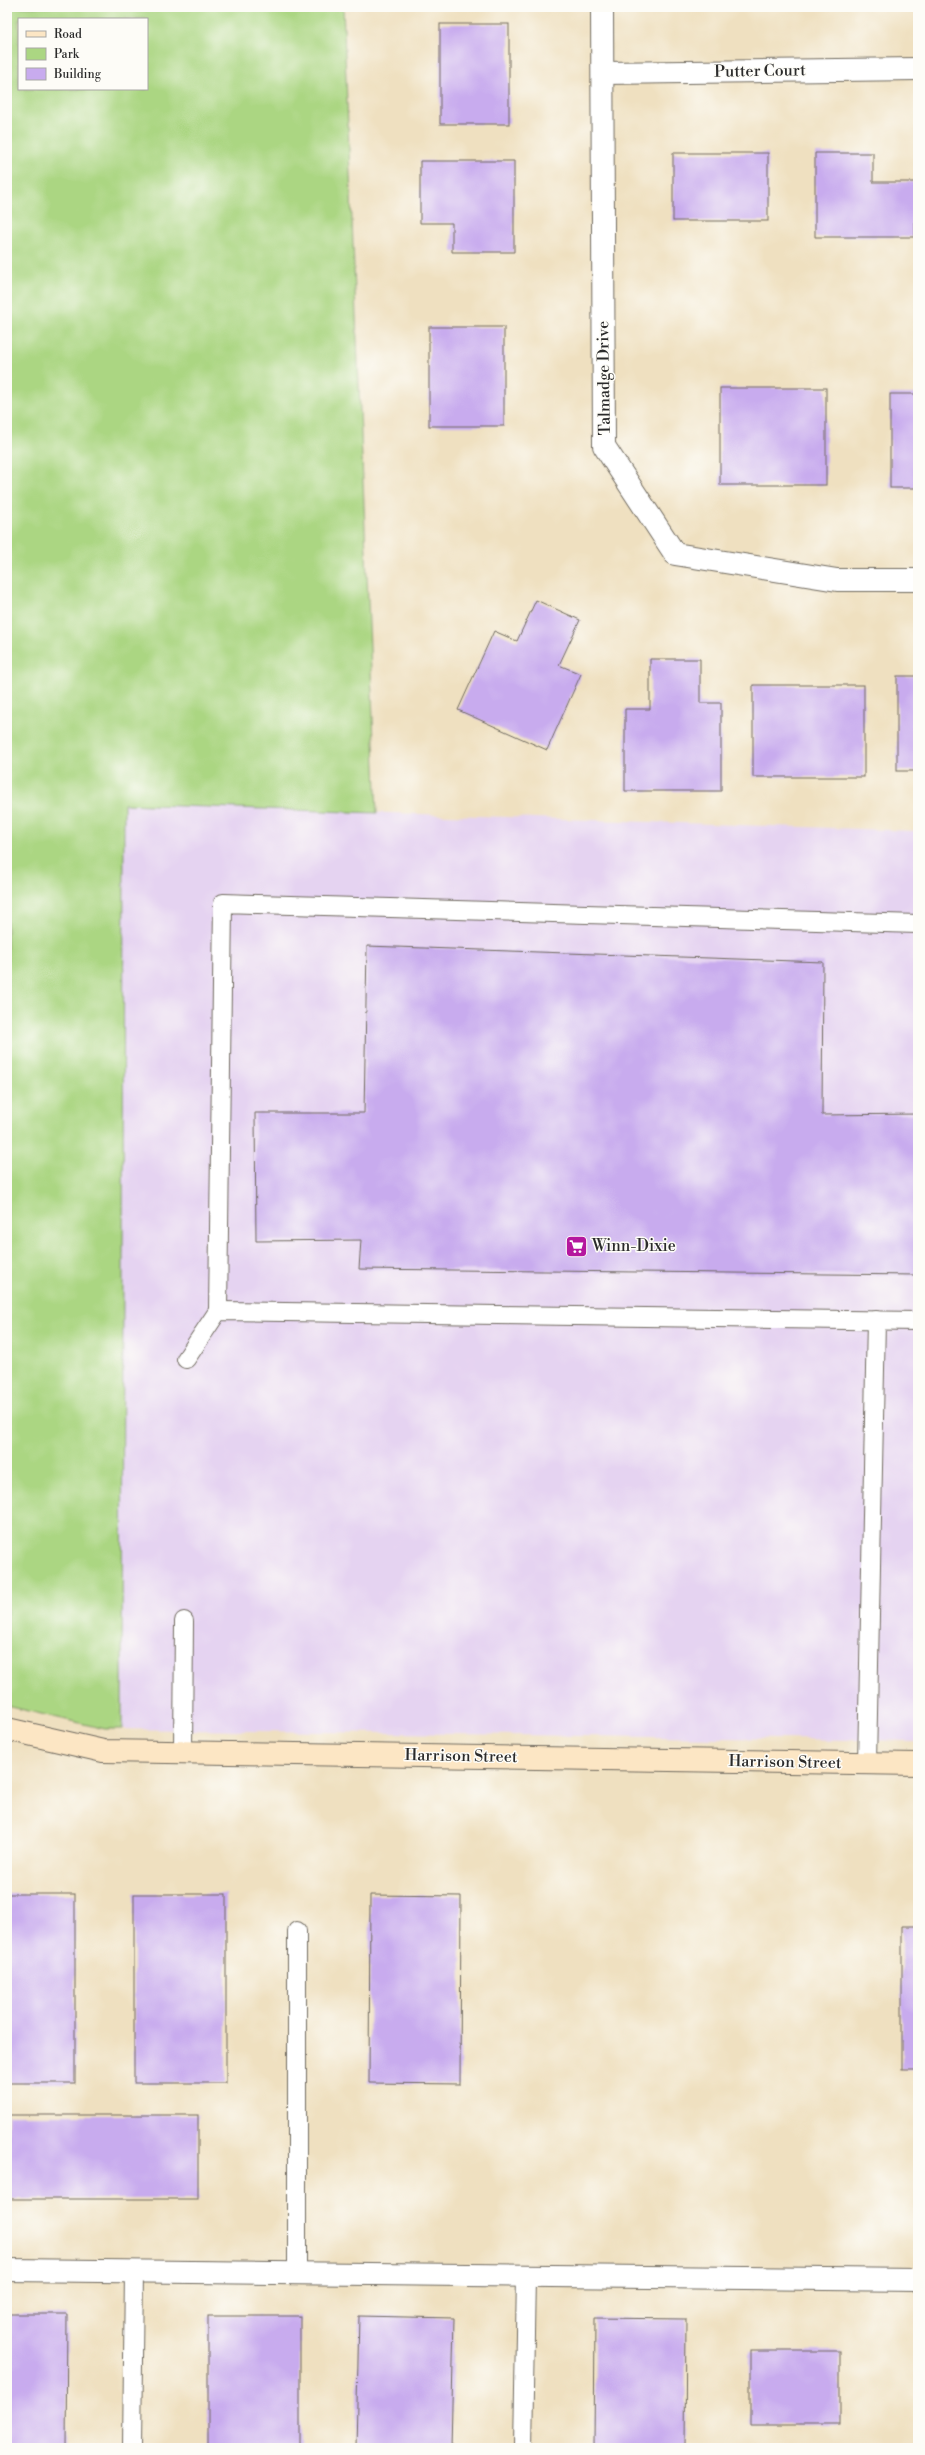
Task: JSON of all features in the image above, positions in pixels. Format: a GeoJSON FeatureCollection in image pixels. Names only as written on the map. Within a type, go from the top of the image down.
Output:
{"type":"FeatureCollection","features":[{"type":"Feature","properties":{"kind":"street","name":"Talmadge Drive"},"geometry":{"type":"LineString","coordinates":[[602,7],[604,446],[675,554],[837,580],[918,580]]}},
{"type":"Feature","properties":{"kind":"street","name":"Putter Court"},"geometry":{"type":"LineString","coordinates":[[603,73],[918,69]]}},
{"type":"Feature","properties":{"kind":"street","name":"Harrison Street"},"geometry":{"type":"LineString","coordinates":[[7,1728],[103,1751],[918,1764]]}},
{"type":"Feature","properties":{"kind":"street"},"geometry":{"type":"LineString","coordinates":[[7,2270],[918,2280]]}},
{"type":"Feature","properties":{"kind":"lane"},"geometry":{"type":"LineString","coordinates":[[186,1359],[218,1311],[223,903],[918,924]]}},
{"type":"Feature","properties":{"kind":"lane"},"geometry":{"type":"LineString","coordinates":[[218,1311],[918,1321]]}},
{"type":"Feature","properties":{"kind":"lane"},"geometry":{"type":"LineString","coordinates":[[867,1763],[876,1320]]}},
{"type":"Feature","properties":{"kind":"lane"},"geometry":{"type":"LineString","coordinates":[[182,1752],[184,1621]]}},
{"type":"Feature","properties":{"kind":"lane"},"geometry":{"type":"LineString","coordinates":[[297,1931],[297,2273]]}},
{"type":"Feature","properties":{"kind":"lane"},"geometry":{"type":"LineString","coordinates":[[132,2448],[134,2271]]}},
{"type":"Feature","properties":{"kind":"lane"},"geometry":{"type":"LineString","coordinates":[[523,2448],[526,2276]]}},
{"type":"Feature","properties":{"kind":"shaded area"},"geometry":{"type":"Polygon","coordinates":[[[124,804],[918,831],[918,1741],[122,1729],[124,804]]]}},
{"type":"Feature","properties":{"kind":"green space"},"geometry":{"type":"Polygon","coordinates":[[[7,7],[343,7],[377,813],[124,804],[122,1729],[105,1729],[7,1706],[7,7]]]}},
{"type":"Feature","properties":{"kind":"building"},"geometry":{"type":"Polygon","coordinates":[[[440,24],[509,24],[509,124],[440,124],[440,24]]]}},
{"type":"Feature","properties":{"kind":"building"},"geometry":{"type":"Polygon","coordinates":[[[673,153],[768,153],[768,221],[673,221],[673,153]]]}},
{"type":"Feature","properties":{"kind":"building"},"geometry":{"type":"Polygon","coordinates":[[[815,153],[873,153],[873,182],[915,182],[915,237],[815,237],[815,153]]]}},
{"type":"Feature","properties":{"kind":"building"},"geometry":{"type":"Polygon","coordinates":[[[420,161],[514,161],[514,252],[452,252],[452,223],[420,223],[420,161]]]}},
{"type":"Feature","properties":{"kind":"building"},"geometry":{"type":"Polygon","coordinates":[[[429,327],[504,327],[504,426],[429,426],[429,327]]]}},
{"type":"Feature","properties":{"kind":"building"},"geometry":{"type":"Polygon","coordinates":[[[720,388],[826,388],[826,485],[720,485],[720,388]]]}},
{"type":"Feature","properties":{"kind":"building"},"geometry":{"type":"Polygon","coordinates":[[[890,394],[918,394],[918,488],[890,488],[890,394]]]}},
{"type":"Feature","properties":{"kind":"building"},"geometry":{"type":"Polygon","coordinates":[[[536,600],[580,620],[559,665],[581,674],[547,750],[458,710],[494,631],[517,641],[536,600]]]}},
{"type":"Feature","properties":{"kind":"building"},"geometry":{"type":"Polygon","coordinates":[[[650,659],[700,659],[700,703],[721,703],[721,791],[625,791],[625,709],[650,709],[650,659]]]}},
{"type":"Feature","properties":{"kind":"building"},"geometry":{"type":"Polygon","coordinates":[[[897,676],[918,676],[918,771],[897,771],[897,676]]]}},
{"type":"Feature","properties":{"kind":"building"},"geometry":{"type":"Polygon","coordinates":[[[753,685],[864,685],[864,777],[753,777],[753,685]]]}},
{"type":"Feature","properties":{"kind":"building"},"geometry":{"type":"Polygon","coordinates":[[[367,946],[823,962],[822,1115],[918,1114],[918,1275],[359,1269],[361,1240],[256,1241],[255,1113],[364,1113],[367,946]]]}},
{"type":"Feature","properties":{"kind":"building"},"geometry":{"type":"Polygon","coordinates":[[[7,1894],[75,1894],[75,2083],[7,2083],[7,1894]]]}},
{"type":"Feature","properties":{"kind":"building"},"geometry":{"type":"Polygon","coordinates":[[[134,1894],[226,1894],[226,2083],[134,2083],[134,1894]]]}},
{"type":"Feature","properties":{"kind":"building"},"geometry":{"type":"Polygon","coordinates":[[[370,1895],[461,1896],[460,2084],[369,2083],[370,1895]]]}},
{"type":"Feature","properties":{"kind":"building"},"geometry":{"type":"Polygon","coordinates":[[[902,1926],[918,1926],[918,2069],[902,2069],[902,1926]]]}},
{"type":"Feature","properties":{"kind":"building"},"geometry":{"type":"Polygon","coordinates":[[[8,2115],[198,2115],[198,2199],[8,2199],[8,2115]]]}},
{"type":"Feature","properties":{"kind":"building"},"geometry":{"type":"Polygon","coordinates":[[[7,2314],[67,2314],[66,2448],[7,2448],[7,2314]]]}},
{"type":"Feature","properties":{"kind":"building"},"geometry":{"type":"Polygon","coordinates":[[[208,2316],[300,2316],[300,2448],[208,2448],[208,2316]]]}},
{"type":"Feature","properties":{"kind":"building"},"geometry":{"type":"Polygon","coordinates":[[[359,2316],[454,2318],[451,2448],[356,2448],[359,2316]]]}},
{"type":"Feature","properties":{"kind":"building"},"geometry":{"type":"Polygon","coordinates":[[[595,2318],[686,2319],[685,2448],[594,2448],[595,2318]]]}},
{"type":"Feature","properties":{"kind":"building"},"geometry":{"type":"Polygon","coordinates":[[[750,2351],[840,2351],[840,2425],[750,2425],[750,2351]]]}},
{"type":"Feature","properties":{"kind":"place","name":"Winn-Dixie"},"geometry":{"type":"Point","coordinates":[577,1246]}}]}
